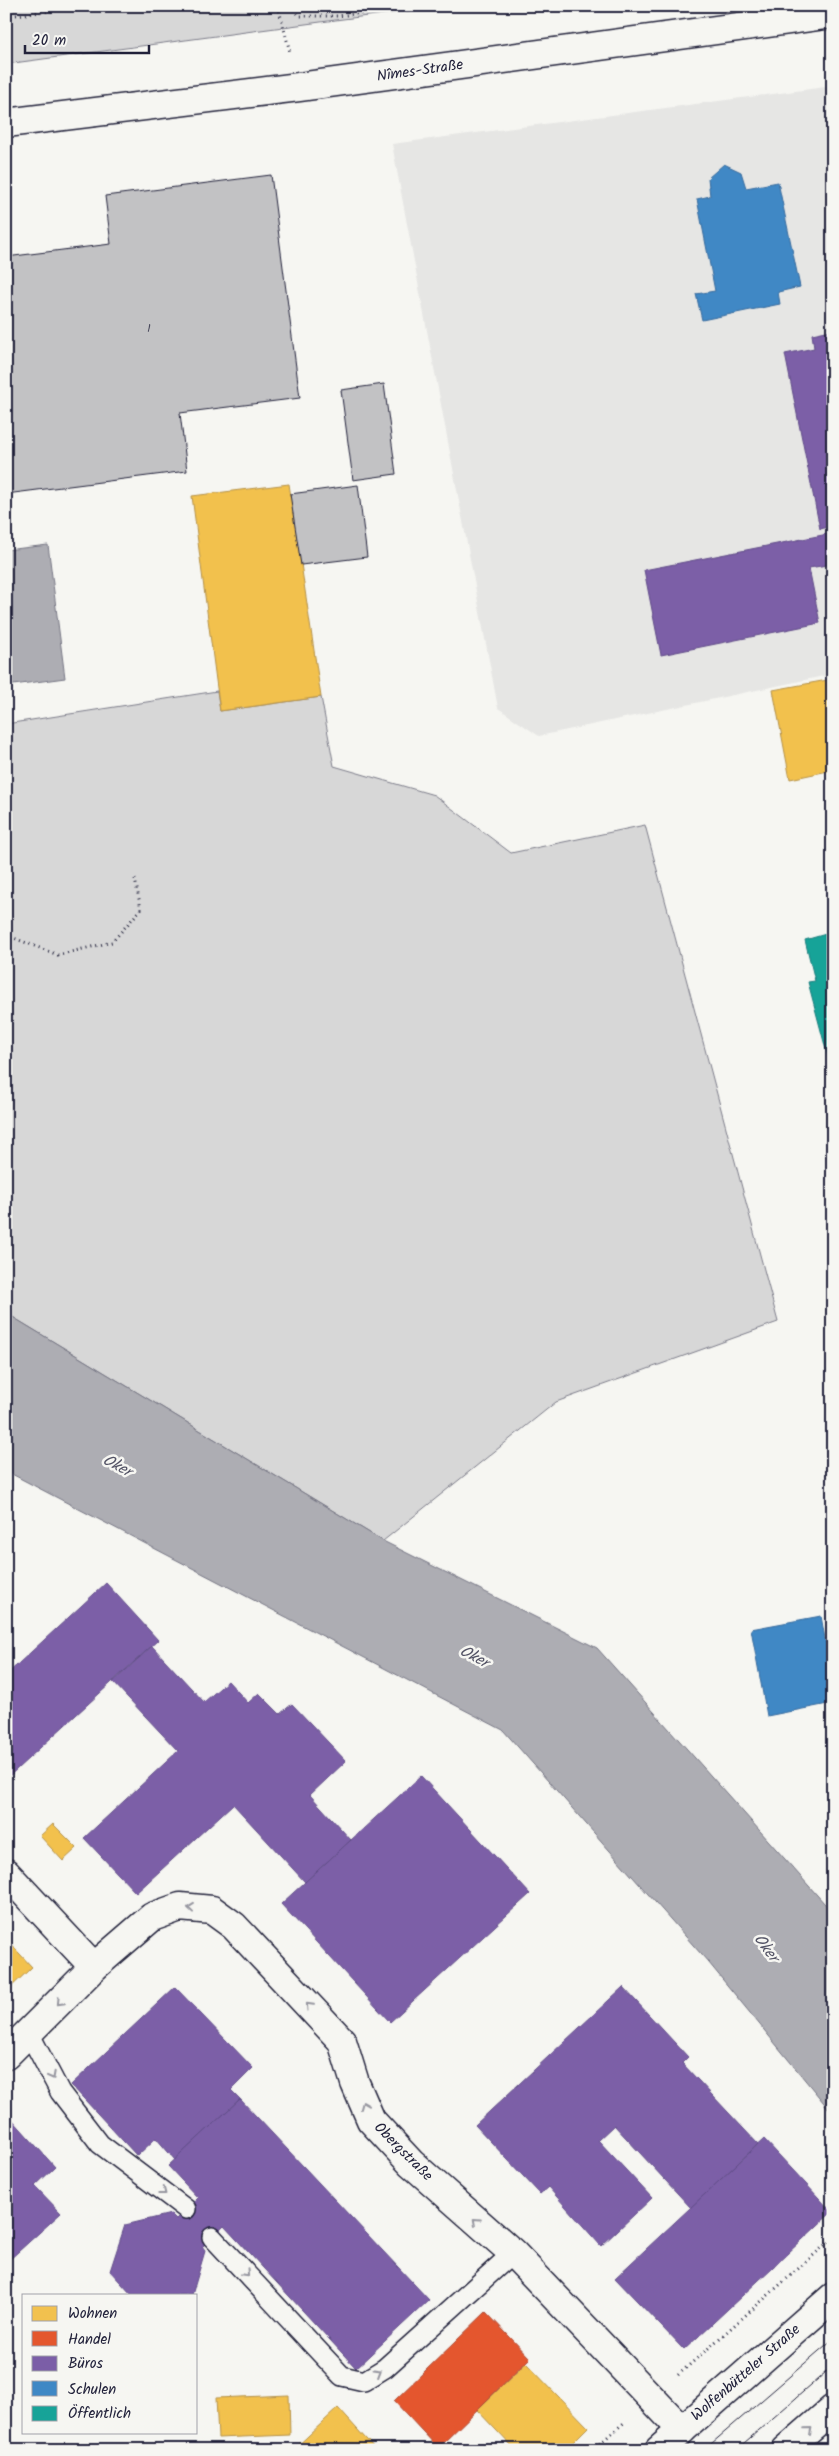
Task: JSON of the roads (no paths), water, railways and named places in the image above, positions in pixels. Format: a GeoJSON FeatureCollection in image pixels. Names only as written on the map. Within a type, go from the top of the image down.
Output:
{"type":"FeatureCollection","features":[{"type":"Feature","properties":{"kind":"street","name":"Nîmes-Straße"},"geometry":{"type":"LineString","coordinates":[[6,123],[299,87],[833,14]]}},
{"type":"Feature","properties":{"kind":"street"},"geometry":{"type":"LineString","coordinates":[[6,1873],[94,1967]]}},
{"type":"Feature","properties":{"kind":"street","name":"Obergstraße"},"geometry":{"type":"LineString","coordinates":[[6,2055],[94,1967],[152,1917],[180,1907],[212,1910],[234,1926],[342,2041],[355,2082],[371,2120],[411,2163],[513,2253],[682,2430]]}},
{"type":"Feature","properties":{"kind":"street","name":"Wolfenbütteler Straße"},"geometry":{"type":"LineString","coordinates":[[659,2450],[833,2297]]}},
{"type":"Feature","properties":{"kind":"street"},"geometry":{"type":"LineString","coordinates":[[786,2450],[833,2409]]}},
{"type":"Feature","properties":{"kind":"lane"},"geometry":{"type":"LineString","coordinates":[[29,2033],[60,2092],[100,2144],[186,2209]]}},
{"type":"Feature","properties":{"kind":"lane"},"geometry":{"type":"LineString","coordinates":[[212,2238],[342,2376],[364,2381],[385,2368],[513,2253]]}},
{"type":"Feature","properties":{"kind":"water"},"geometry":{"type":"Polygon","coordinates":[[[48,545],[65,678],[6,686],[6,550],[48,545]]]}},
{"type":"Feature","properties":{"kind":"water","name":"Oker"},"geometry":{"type":"Polygon","coordinates":[[[6,1313],[383,1541],[597,1648],[833,1913],[833,2114],[709,1963],[503,1730],[6,1471],[6,1313]]]}},
{"type":"Feature","properties":{"kind":"tram line"},"geometry":{"type":"LineString","coordinates":[[704,2450],[833,2339]]}},
{"type":"Feature","properties":{"kind":"tram line"},"geometry":{"type":"LineString","coordinates":[[736,2450],[833,2366]]}}]}
